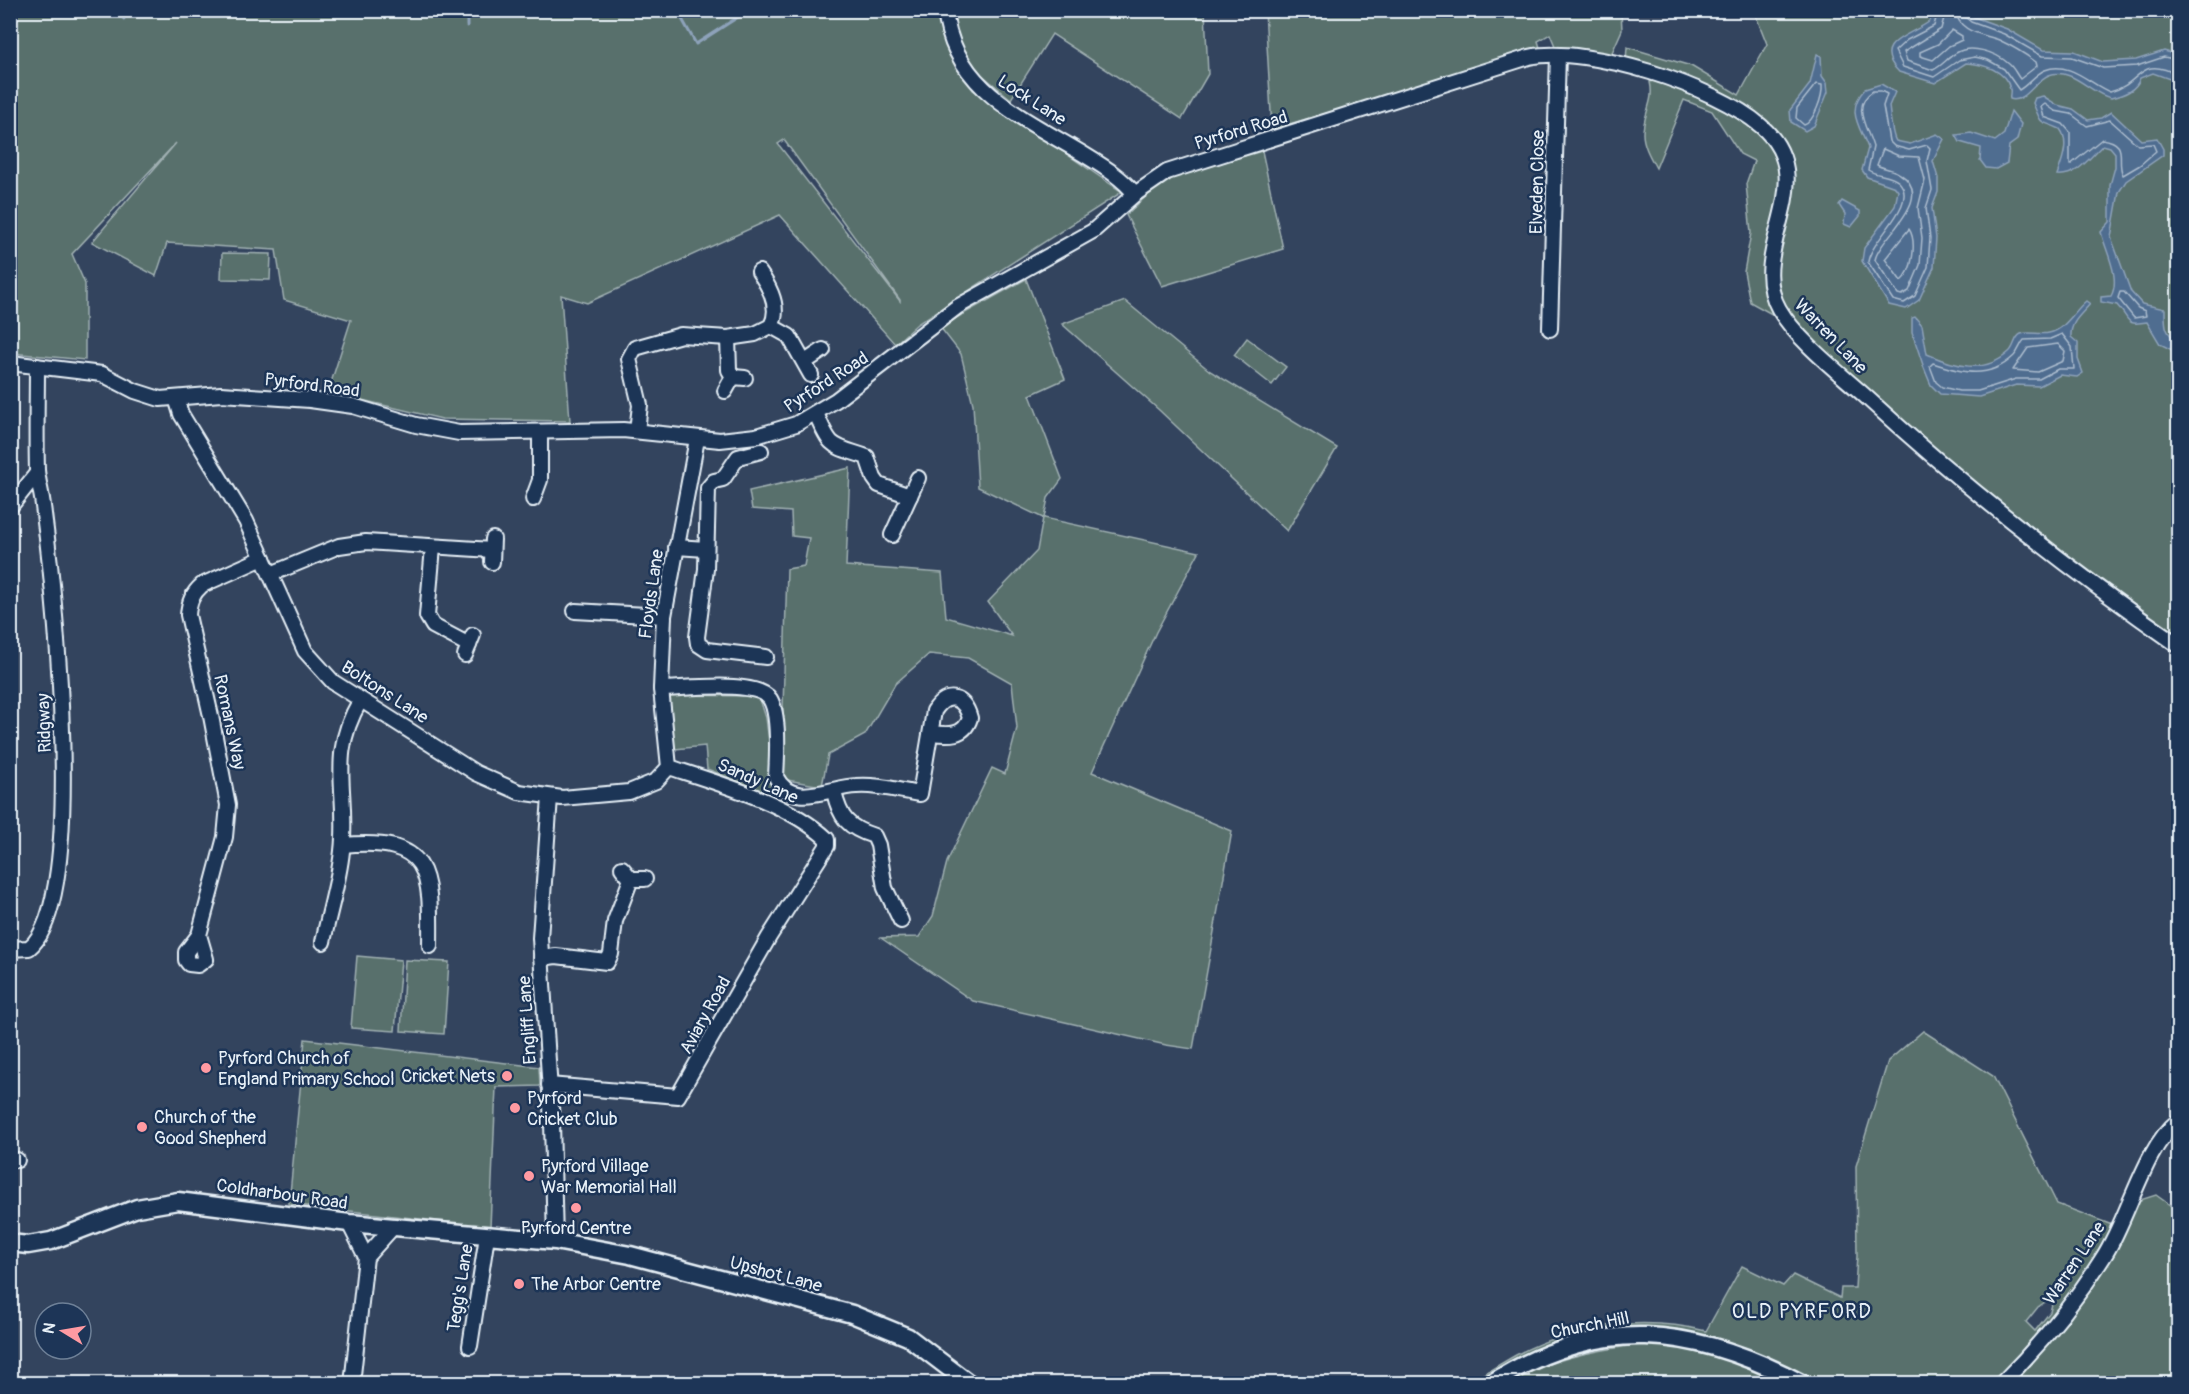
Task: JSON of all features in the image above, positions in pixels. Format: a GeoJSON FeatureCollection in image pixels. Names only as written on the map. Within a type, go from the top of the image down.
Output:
{"type":"FeatureCollection","features":[{"type":"Feature","properties":{"kind":"main road","name":"Coldharbour Road"},"geometry":{"type":"LineString","coordinates":[[10,1243],[28,1245],[51,1241],[137,1208],[178,1202],[349,1223],[555,1241]]}},
{"type":"Feature","properties":{"kind":"main road","name":"Upshot Lane"},"geometry":{"type":"LineString","coordinates":[[555,1241],[630,1256],[852,1314],[908,1337],[970,1383]]}},
{"type":"Feature","properties":{"kind":"main road","name":"Church Hill"},"geometry":{"type":"LineString","coordinates":[[1490,1383],[1545,1354],[1602,1339],[1650,1335],[1677,1336],[1709,1344],[1756,1360],[1803,1383]]}},
{"type":"Feature","properties":{"kind":"street","name":"Lock Lane"},"geometry":{"type":"LineString","coordinates":[[945,10],[951,42],[957,56],[983,90],[1116,175],[1135,194]]}},
{"type":"Feature","properties":{"kind":"street","name":"Pyrford Road"},"geometry":{"type":"LineString","coordinates":[[10,363],[102,374],[144,395],[160,399],[221,394],[310,400],[353,406],[438,430],[459,433],[637,431],[720,441],[756,436],[783,429],[816,413],[888,363],[957,307],[1093,231],[1135,194],[1176,169],[1529,57],[1558,55]]}},
{"type":"Feature","properties":{"kind":"street","name":"Elveden Close"},"geometry":{"type":"LineString","coordinates":[[1550,329],[1558,311],[1558,55]]}},
{"type":"Feature","properties":{"kind":"street","name":"Warren Lane"},"geometry":{"type":"LineString","coordinates":[[1558,55],[1626,67],[1675,80],[1740,112],[1761,126],[1778,148],[1786,173],[1787,201],[1770,271],[1778,307],[1789,322],[1842,375],[1955,478],[2076,573],[2178,645]]}},
{"type":"Feature","properties":{"kind":"street"},"geometry":{"type":"LineString","coordinates":[[765,276],[774,310],[771,326]]}},
{"type":"Feature","properties":{"kind":"street"},"geometry":{"type":"LineString","coordinates":[[637,431],[640,405],[628,359],[630,352],[635,348],[681,335],[728,338],[755,334],[771,326]]}},
{"type":"Feature","properties":{"kind":"street"},"geometry":{"type":"LineString","coordinates":[[771,326],[789,336],[808,369],[823,350]]}},
{"type":"Feature","properties":{"kind":"street"},"geometry":{"type":"LineString","coordinates":[[725,391],[739,377],[729,370],[728,338]]}},
{"type":"Feature","properties":{"kind":"street","name":"Ridgway"},"geometry":{"type":"LineString","coordinates":[[10,949],[29,948],[45,928],[57,871],[63,801],[64,763],[58,647],[44,506],[37,472],[37,366]]}},
{"type":"Feature","properties":{"kind":"street","name":"Boltons Lane"},"geometry":{"type":"LineString","coordinates":[[176,398],[182,414],[246,521],[305,651],[333,682],[494,783],[519,792],[550,797],[629,792],[656,781],[669,761]]}},
{"type":"Feature","properties":{"kind":"street"},"geometry":{"type":"LineString","coordinates":[[816,413],[831,444],[852,454],[867,457],[879,485],[910,496]]}},
{"type":"Feature","properties":{"kind":"street"},"geometry":{"type":"LineString","coordinates":[[533,499],[540,480],[540,432]]}},
{"type":"Feature","properties":{"kind":"street","name":"Floyds Lane"},"geometry":{"type":"LineString","coordinates":[[669,761],[661,689],[664,616],[697,439]]}},
{"type":"Feature","properties":{"kind":"street"},"geometry":{"type":"LineString","coordinates":[[761,451],[738,457],[723,479],[709,485],[706,494],[706,549],[698,644],[707,650],[766,657]]}},
{"type":"Feature","properties":{"kind":"street"},"geometry":{"type":"LineString","coordinates":[[10,507],[37,472]]}},
{"type":"Feature","properties":{"kind":"street"},"geometry":{"type":"LineString","coordinates":[[892,535],[918,477]]}},
{"type":"Feature","properties":{"kind":"street"},"geometry":{"type":"LineString","coordinates":[[271,574],[339,546],[366,542],[492,550]]}},
{"type":"Feature","properties":{"kind":"street"},"geometry":{"type":"LineString","coordinates":[[433,547],[427,616],[434,626],[469,645]]}},
{"type":"Feature","properties":{"kind":"street"},"geometry":{"type":"LineString","coordinates":[[676,547],[706,549]]}},
{"type":"Feature","properties":{"kind":"street","name":"Romans Way"},"geometry":{"type":"LineString","coordinates":[[199,935],[225,837],[228,805],[214,728],[188,615],[189,605],[195,591],[202,585],[263,558]]}},
{"type":"Feature","properties":{"kind":"street"},"geometry":{"type":"LineString","coordinates":[[575,611],[664,616]]}},
{"type":"Feature","properties":{"kind":"street"},"geometry":{"type":"LineString","coordinates":[[661,689],[746,687],[761,691],[770,698],[775,714],[776,777],[780,786],[790,793],[834,792],[855,785],[920,795],[932,733]]}},
{"type":"Feature","properties":{"kind":"street"},"geometry":{"type":"LineString","coordinates":[[321,934],[343,845],[342,742],[348,722],[360,701]]}},
{"type":"Feature","properties":{"kind":"street","name":"Sandy Lane"},"geometry":{"type":"LineString","coordinates":[[669,761],[740,790],[806,823],[827,839]]}},
{"type":"Feature","properties":{"kind":"street"},"geometry":{"type":"LineString","coordinates":[[834,792],[843,820],[852,829],[874,836],[878,845],[885,888],[901,921]]}},
{"type":"Feature","properties":{"kind":"street","name":"Engliff Lane"},"geometry":{"type":"LineString","coordinates":[[550,797],[542,905],[541,957],[555,1241]]}},
{"type":"Feature","properties":{"kind":"street","name":"Aviary Road"},"geometry":{"type":"LineString","coordinates":[[549,1085],[678,1096],[769,937],[819,862],[827,846],[827,839]]}},
{"type":"Feature","properties":{"kind":"street"},"geometry":{"type":"LineString","coordinates":[[343,845],[382,843],[396,846],[416,860],[428,879],[427,938]]}},
{"type":"Feature","properties":{"kind":"street"},"geometry":{"type":"LineString","coordinates":[[541,957],[556,956],[607,962],[611,954],[615,921],[638,879],[622,868]]}},
{"type":"Feature","properties":{"kind":"street","name":"Warren Lane"},"geometry":{"type":"LineString","coordinates":[[2001,1383],[2036,1349],[2104,1255],[2162,1136],[2178,1121]]}},
{"type":"Feature","properties":{"kind":"street"},"geometry":{"type":"LineString","coordinates":[[349,1223],[366,1257],[352,1383]]}},
{"type":"Feature","properties":{"kind":"street"},"geometry":{"type":"LineString","coordinates":[[366,1257],[393,1227]]}},
{"type":"Feature","properties":{"kind":"street","name":"Tegg's Lane"},"geometry":{"type":"LineString","coordinates":[[470,1346],[487,1236]]}},
{"type":"Feature","properties":{"kind":"green space"},"geometry":{"type":"Polygon","coordinates":[[[949,10],[1205,11],[1208,74],[1182,119],[1052,34],[1011,99],[975,69],[947,22],[949,10]]]}},
{"type":"Feature","properties":{"kind":"green space"},"geometry":{"type":"Polygon","coordinates":[[[10,11],[941,11],[953,58],[973,90],[1122,192],[917,324],[895,344],[780,215],[587,303],[561,295],[570,421],[442,419],[328,392],[351,320],[284,300],[276,250],[167,243],[156,276],[92,242],[176,143],[72,254],[85,284],[85,360],[11,353],[10,11]],[[784,140],[778,144],[900,301],[784,140]]]}},
{"type":"Feature","properties":{"kind":"green space"},"geometry":{"type":"Polygon","coordinates":[[[1265,11],[1621,11],[1622,30],[1610,57],[1560,49],[1555,46],[1550,34],[1538,41],[1541,51],[1272,129],[1265,11]]]}},
{"type":"Feature","properties":{"kind":"green space"},"geometry":{"type":"Polygon","coordinates":[[[1758,11],[2178,11],[2178,641],[2031,534],[1817,347],[1780,303],[1773,274],[1790,201],[1763,122],[1626,61],[1627,47],[1691,66],[1739,95],[1767,44],[1756,16],[1758,11]]]}},
{"type":"Feature","properties":{"kind":"green space"},"geometry":{"type":"Polygon","coordinates":[[[1659,79],[1710,100],[1747,121],[1762,134],[1779,160],[1784,181],[1782,199],[1767,250],[1764,284],[1769,301],[1779,318],[1750,302],[1744,272],[1751,233],[1746,184],[1754,161],[1740,154],[1712,111],[1684,100],[1656,168],[1649,155],[1643,133],[1651,95],[1650,82],[1659,79]]]}},
{"type":"Feature","properties":{"kind":"green space"},"geometry":{"type":"Polygon","coordinates":[[[1262,151],[1283,249],[1162,286],[1126,215],[1165,179],[1262,151]]]}},
{"type":"Feature","properties":{"kind":"green space"},"geometry":{"type":"Polygon","coordinates":[[[222,253],[271,254],[270,280],[221,279],[222,253]]]}},
{"type":"Feature","properties":{"kind":"green space"},"geometry":{"type":"Polygon","coordinates":[[[1026,279],[1065,379],[1030,395],[1062,479],[1048,498],[1044,518],[1199,552],[1156,632],[1092,772],[1232,831],[1193,1049],[1166,1045],[973,1001],[881,938],[919,937],[933,916],[947,862],[992,768],[1005,774],[1017,728],[1012,683],[968,658],[929,654],[895,684],[865,735],[828,755],[822,786],[781,779],[787,569],[804,566],[809,538],[792,536],[791,512],[752,509],[749,491],[850,468],[846,566],[942,573],[946,617],[1012,636],[988,602],[1037,551],[1043,518],[978,487],[973,404],[961,354],[940,327],[1026,279]]]}},
{"type":"Feature","properties":{"kind":"green space"},"geometry":{"type":"Polygon","coordinates":[[[1125,301],[1210,371],[1337,448],[1287,531],[1159,410],[1062,324],[1125,301]]]}},
{"type":"Feature","properties":{"kind":"green space"},"geometry":{"type":"Polygon","coordinates":[[[1247,338],[1286,367],[1272,385],[1234,355],[1247,338]]]}},
{"type":"Feature","properties":{"kind":"green space"},"geometry":{"type":"Polygon","coordinates":[[[668,695],[759,696],[766,718],[776,796],[707,769],[705,746],[675,749],[668,695]]]}},
{"type":"Feature","properties":{"kind":"green space"},"geometry":{"type":"Polygon","coordinates":[[[357,956],[401,960],[395,1031],[351,1028],[357,956]]]}},
{"type":"Feature","properties":{"kind":"green space"},"geometry":{"type":"Polygon","coordinates":[[[405,960],[449,962],[444,1034],[401,1031],[405,960]]]}},
{"type":"Feature","properties":{"kind":"green space"},"geometry":{"type":"Polygon","coordinates":[[[1923,1031],[1993,1076],[2057,1204],[2112,1225],[2087,1269],[2059,1310],[2011,1366],[1993,1383],[1815,1383],[1755,1355],[1604,1337],[1487,1383],[1468,1384],[1538,1344],[1585,1330],[1633,1324],[1658,1324],[1706,1331],[1742,1266],[1783,1286],[1793,1275],[1840,1298],[1841,1288],[1855,1288],[1856,1166],[1888,1061],[1923,1031]],[[2048,1300],[2038,1307],[2026,1322],[2035,1331],[2050,1312],[2052,1304],[2048,1300]]]}},
{"type":"Feature","properties":{"kind":"green space"},"geometry":{"type":"Polygon","coordinates":[[[305,1039],[539,1067],[540,1086],[496,1087],[490,1227],[289,1204],[305,1039]]]}},
{"type":"Feature","properties":{"kind":"green space"},"geometry":{"type":"Polygon","coordinates":[[[2156,1195],[2178,1211],[2178,1383],[2008,1384],[2040,1350],[2101,1274],[2137,1201],[2156,1195]]]}},
{"type":"Feature","properties":{"kind":"green space"},"geometry":{"type":"Polygon","coordinates":[[[1636,1345],[1677,1348],[1713,1355],[1749,1367],[1786,1384],[1506,1384],[1537,1369],[1569,1358],[1636,1345]]]}},
{"type":"Feature","properties":{"kind":"water"},"geometry":{"type":"Polygon","coordinates":[[[1932,11],[1968,11],[1974,17],[2007,29],[2043,50],[2074,51],[2103,62],[2136,60],[2164,51],[2178,55],[2178,82],[2153,73],[2140,78],[2129,92],[2111,98],[2103,96],[2074,78],[2058,74],[2044,78],[2025,95],[2015,100],[2010,99],[2010,89],[2004,77],[1993,69],[1979,65],[1966,63],[1935,83],[1899,72],[1891,62],[1889,53],[1891,46],[1897,40],[1930,21],[1932,11]]]}},
{"type":"Feature","properties":{"kind":"water"},"geometry":{"type":"Polygon","coordinates":[[[1817,54],[1821,56],[1822,76],[1827,83],[1828,92],[1814,126],[1805,131],[1791,122],[1790,110],[1810,84],[1817,54]]]}},
{"type":"Feature","properties":{"kind":"water"},"geometry":{"type":"Polygon","coordinates":[[[1881,84],[1895,92],[1889,106],[1896,141],[1910,144],[1937,134],[1944,139],[1933,161],[1938,178],[1938,192],[1932,208],[1936,238],[1934,267],[1919,300],[1906,309],[1889,305],[1862,261],[1864,248],[1895,206],[1898,191],[1895,187],[1867,177],[1862,170],[1868,148],[1856,119],[1856,104],[1865,89],[1881,84]]]}},
{"type":"Feature","properties":{"kind":"water"},"geometry":{"type":"Polygon","coordinates":[[[2043,96],[2057,105],[2073,109],[2088,120],[2101,118],[2111,112],[2141,140],[2157,138],[2163,149],[2163,155],[2126,181],[2119,192],[2111,237],[2131,292],[2142,304],[2165,309],[2166,328],[2170,335],[2178,341],[2178,353],[2160,344],[2147,322],[2131,322],[2117,305],[2101,302],[2101,297],[2111,296],[2114,289],[2114,273],[2101,232],[2110,222],[2110,185],[2115,167],[2115,153],[2110,147],[2103,145],[2077,170],[2057,175],[2065,146],[2063,134],[2060,129],[2042,122],[2038,116],[2033,103],[2035,98],[2043,96]]]}},
{"type":"Feature","properties":{"kind":"water"},"geometry":{"type":"Polygon","coordinates":[[[2011,111],[2021,124],[2017,140],[2009,146],[2007,163],[1996,169],[1986,168],[1980,160],[1981,148],[1960,142],[1956,135],[1971,133],[1995,141],[2004,134],[2011,111]]]}},
{"type":"Feature","properties":{"kind":"water"},"geometry":{"type":"Polygon","coordinates":[[[1842,201],[1860,211],[1860,216],[1851,227],[1844,224],[1845,214],[1839,205],[1842,201]]]}},
{"type":"Feature","properties":{"kind":"water"},"geometry":{"type":"Polygon","coordinates":[[[2086,301],[2090,304],[2077,319],[2071,332],[2071,337],[2078,343],[2078,359],[2083,373],[2077,377],[2060,375],[2039,386],[2016,385],[1979,397],[1940,394],[1931,385],[1912,332],[1912,318],[1915,317],[1922,325],[1927,354],[1958,365],[1979,366],[1989,364],[2009,352],[2021,334],[2049,333],[2060,328],[2086,301]]]}},
{"type":"Feature","properties":{"kind":"waterway"},"geometry":{"type":"LineString","coordinates":[[116,10],[124,19]]}},
{"type":"Feature","properties":{"kind":"waterway"},"geometry":{"type":"LineString","coordinates":[[467,10],[467,26]]}},
{"type":"Feature","properties":{"kind":"waterway"},"geometry":{"type":"LineString","coordinates":[[677,10],[696,44],[749,10]]}},
{"type":"Feature","properties":{"kind":"place","name":"Pyrford Church of England Primary School"},"geometry":{"type":"Point","coordinates":[206,1068]}},
{"type":"Feature","properties":{"kind":"place","name":"Cricket Nets"},"geometry":{"type":"Point","coordinates":[507,1076]}},
{"type":"Feature","properties":{"kind":"place","name":"Pyrford Cricket Club"},"geometry":{"type":"Point","coordinates":[515,1108]}},
{"type":"Feature","properties":{"kind":"place","name":"Church of the Good Shepherd"},"geometry":{"type":"Point","coordinates":[142,1127]}},
{"type":"Feature","properties":{"kind":"place","name":"Pyrford Village War Memorial Hall"},"geometry":{"type":"Point","coordinates":[529,1176]}},
{"type":"Feature","properties":{"kind":"place","name":"Pyrford Centre"},"geometry":{"type":"Point","coordinates":[576,1208]}},
{"type":"Feature","properties":{"kind":"place","name":"The Arbor Centre"},"geometry":{"type":"Point","coordinates":[519,1284]}},
{"type":"Feature","properties":{"kind":"district","name":"OLD PYRFORD"},"geometry":{"type":"Point","coordinates":[1802,1311]}}]}
